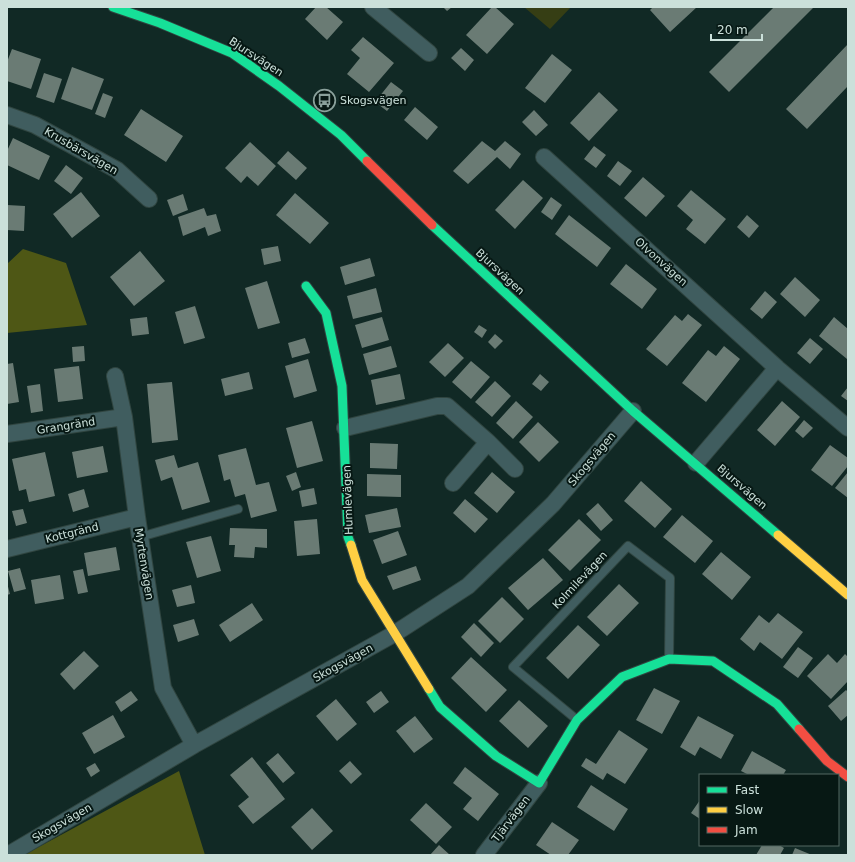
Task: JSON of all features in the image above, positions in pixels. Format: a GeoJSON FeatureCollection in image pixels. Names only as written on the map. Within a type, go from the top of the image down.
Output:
{"type":"FeatureCollection","features":[{"type":"Feature","properties":{"kind":"street","name":"Bjursvägen"},"geometry":{"type":"LineString","coordinates":[[112,7],[160,23],[232,53],[279,86],[341,135],[410,205],[633,411],[696,463],[848,595]]}},
{"type":"Feature","properties":{"kind":"street"},"geometry":{"type":"LineString","coordinates":[[373,7],[429,53]]}},
{"type":"Feature","properties":{"kind":"street","name":"Krusbärsvägen"},"geometry":{"type":"LineString","coordinates":[[7,115],[35,125],[117,170],[149,199]]}},
{"type":"Feature","properties":{"kind":"street","name":"Olvonvägen"},"geometry":{"type":"LineString","coordinates":[[544,156],[777,368],[848,428]]}},
{"type":"Feature","properties":{"kind":"street","name":"Humlevägen"},"geometry":{"type":"LineString","coordinates":[[306,286],[326,313],[342,386],[345,428],[348,537],[362,580],[394,634]]}},
{"type":"Feature","properties":{"kind":"street"},"geometry":{"type":"LineString","coordinates":[[696,463],[777,368]]}},
{"type":"Feature","properties":{"kind":"street","name":"Myrtenvägen"},"geometry":{"type":"LineString","coordinates":[[116,376],[124,417],[136,517],[163,688],[194,745]]}},
{"type":"Feature","properties":{"kind":"street"},"geometry":{"type":"LineString","coordinates":[[345,428],[437,406],[447,406],[488,442],[515,469]]}},
{"type":"Feature","properties":{"kind":"street","name":"Skogsvägen"},"geometry":{"type":"LineString","coordinates":[[8,855],[194,745],[394,634],[468,586],[553,504],[633,411]]}},
{"type":"Feature","properties":{"kind":"street","name":"Grangränd"},"geometry":{"type":"LineString","coordinates":[[7,434],[124,417]]}},
{"type":"Feature","properties":{"kind":"street"},"geometry":{"type":"LineString","coordinates":[[453,483],[488,442]]}},
{"type":"Feature","properties":{"kind":"street","name":"Kottgränd"},"geometry":{"type":"LineString","coordinates":[[7,549],[136,517]]}},
{"type":"Feature","properties":{"kind":"street"},"geometry":{"type":"LineString","coordinates":[[394,634],[440,707],[496,756],[539,783],[577,720],[622,677],[669,659],[713,660],[777,704],[826,761],[848,776]]}},
{"type":"Feature","properties":{"kind":"street","name":"Tjärvägen"},"geometry":{"type":"LineString","coordinates":[[484,855],[539,783]]}},
{"type":"Feature","properties":{"kind":"lane"},"geometry":{"type":"LineString","coordinates":[[140,537],[238,509]]}},
{"type":"Feature","properties":{"kind":"lane","name":"Kolmilevägen"},"geometry":{"type":"LineString","coordinates":[[577,720],[513,667],[628,546],[670,578],[669,659]]}},
{"type":"Feature","properties":{"kind":"green space"},"geometry":{"type":"Polygon","coordinates":[[[524,7],[571,7],[550,29],[524,7]]]}},
{"type":"Feature","properties":{"kind":"green space"},"geometry":{"type":"Polygon","coordinates":[[[23,249],[66,263],[87,325],[7,333],[7,264],[23,249]]]}},
{"type":"Feature","properties":{"kind":"green space"},"geometry":{"type":"Polygon","coordinates":[[[179,771],[205,855],[24,855],[179,771]]]}},
{"type":"Feature","properties":{"kind":"building"},"geometry":{"type":"Polygon","coordinates":[[[316,7],[326,7],[343,22],[327,40],[305,19],[316,7]]]}},
{"type":"Feature","properties":{"kind":"building"},"geometry":{"type":"Polygon","coordinates":[[[443,7],[452,7],[447,11],[443,7]]]}},
{"type":"Feature","properties":{"kind":"building"},"geometry":{"type":"Polygon","coordinates":[[[492,7],[495,7],[514,24],[487,54],[466,35],[492,7]]]}},
{"type":"Feature","properties":{"kind":"building"},"geometry":{"type":"Polygon","coordinates":[[[653,7],[697,7],[670,32],[650,10],[653,7]]]}},
{"type":"Feature","properties":{"kind":"building"},"geometry":{"type":"Polygon","coordinates":[[[774,7],[814,7],[729,92],[709,72],[774,7]]]}},
{"type":"Feature","properties":{"kind":"building"},"geometry":{"type":"Polygon","coordinates":[[[363,37],[394,63],[369,92],[347,74],[360,58],[351,50],[363,37]]]}},
{"type":"Feature","properties":{"kind":"building"},"geometry":{"type":"Polygon","coordinates":[[[848,44],[848,86],[807,129],[786,109],[848,44]]]}},
{"type":"Feature","properties":{"kind":"building"},"geometry":{"type":"Polygon","coordinates":[[[461,48],[474,60],[465,71],[451,58],[461,48]]]}},
{"type":"Feature","properties":{"kind":"building"},"geometry":{"type":"Polygon","coordinates":[[[12,49],[41,59],[31,89],[7,81],[7,62],[12,49]]]}},
{"type":"Feature","properties":{"kind":"building"},"geometry":{"type":"Polygon","coordinates":[[[552,54],[572,70],[545,103],[525,88],[552,54]]]}},
{"type":"Feature","properties":{"kind":"building"},"geometry":{"type":"Polygon","coordinates":[[[72,67],[104,79],[92,110],[61,99],[72,67]]]}},
{"type":"Feature","properties":{"kind":"building"},"geometry":{"type":"Polygon","coordinates":[[[44,73],[62,79],[54,103],[36,97],[44,73]]]}},
{"type":"Feature","properties":{"kind":"building"},"geometry":{"type":"Polygon","coordinates":[[[391,82],[403,91],[387,111],[375,102],[391,82]]]}},
{"type":"Feature","properties":{"kind":"building"},"geometry":{"type":"Polygon","coordinates":[[[599,92],[618,110],[589,141],[570,123],[599,92]]]}},
{"type":"Feature","properties":{"kind":"building"},"geometry":{"type":"Polygon","coordinates":[[[103,93],[113,97],[105,118],[95,114],[103,93]]]}},
{"type":"Feature","properties":{"kind":"building"},"geometry":{"type":"Polygon","coordinates":[[[415,107],[438,127],[427,140],[404,120],[415,107]]]}},
{"type":"Feature","properties":{"kind":"building"},"geometry":{"type":"Polygon","coordinates":[[[141,109],[183,136],[166,162],[124,135],[141,109]]]}},
{"type":"Feature","properties":{"kind":"building"},"geometry":{"type":"Polygon","coordinates":[[[534,110],[548,125],[536,136],[522,122],[534,110]]]}},
{"type":"Feature","properties":{"kind":"building"},"geometry":{"type":"Polygon","coordinates":[[[13,138],[50,156],[39,180],[7,165],[7,151],[13,138]]]}},
{"type":"Feature","properties":{"kind":"building"},"geometry":{"type":"Polygon","coordinates":[[[482,141],[495,151],[505,141],[521,154],[510,169],[497,157],[468,184],[453,171],[482,141]]]}},
{"type":"Feature","properties":{"kind":"building"},"geometry":{"type":"Polygon","coordinates":[[[250,142],[276,166],[258,186],[247,176],[241,183],[225,168],[250,142]]]}},
{"type":"Feature","properties":{"kind":"building"},"geometry":{"type":"Polygon","coordinates":[[[594,146],[606,155],[596,168],[584,159],[594,146]]]}},
{"type":"Feature","properties":{"kind":"building"},"geometry":{"type":"Polygon","coordinates":[[[288,151],[307,168],[296,180],[277,163],[288,151]]]}},
{"type":"Feature","properties":{"kind":"building"},"geometry":{"type":"Polygon","coordinates":[[[618,161],[632,171],[620,186],[607,176],[618,161]]]}},
{"type":"Feature","properties":{"kind":"building"},"geometry":{"type":"Polygon","coordinates":[[[66,165],[83,178],[71,194],[54,181],[66,165]]]}},
{"type":"Feature","properties":{"kind":"building"},"geometry":{"type":"Polygon","coordinates":[[[643,177],[665,196],[646,217],[624,198],[643,177]]]}},
{"type":"Feature","properties":{"kind":"building"},"geometry":{"type":"Polygon","coordinates":[[[523,180],[543,198],[515,229],[495,210],[523,180]]]}},
{"type":"Feature","properties":{"kind":"building"},"geometry":{"type":"Polygon","coordinates":[[[691,190],[726,219],[705,244],[686,229],[693,220],[677,206],[691,190]]]}},
{"type":"Feature","properties":{"kind":"building"},"geometry":{"type":"Polygon","coordinates":[[[81,192],[100,216],[72,238],[53,214],[81,192]]]}},
{"type":"Feature","properties":{"kind":"building"},"geometry":{"type":"Polygon","coordinates":[[[295,193],[329,223],[310,244],[276,215],[295,193]]]}},
{"type":"Feature","properties":{"kind":"building"},"geometry":{"type":"Polygon","coordinates":[[[183,194],[188,210],[173,216],[167,200],[183,194]]]}},
{"type":"Feature","properties":{"kind":"building"},"geometry":{"type":"Polygon","coordinates":[[[551,197],[562,205],[552,220],[541,212],[551,197]]]}},
{"type":"Feature","properties":{"kind":"building"},"geometry":{"type":"Polygon","coordinates":[[[7,205],[25,206],[24,231],[7,230],[7,205]]]}},
{"type":"Feature","properties":{"kind":"building"},"geometry":{"type":"Polygon","coordinates":[[[204,208],[207,216],[216,214],[221,231],[208,236],[205,227],[183,236],[178,217],[204,208]]]}},
{"type":"Feature","properties":{"kind":"building"},"geometry":{"type":"Polygon","coordinates":[[[569,215],[611,248],[597,267],[555,234],[569,215]]]}},
{"type":"Feature","properties":{"kind":"building"},"geometry":{"type":"Polygon","coordinates":[[[747,215],[759,226],[749,238],[737,227],[747,215]]]}},
{"type":"Feature","properties":{"kind":"building"},"geometry":{"type":"Polygon","coordinates":[[[278,246],[281,261],[264,265],[261,249],[278,246]]]}},
{"type":"Feature","properties":{"kind":"building"},"geometry":{"type":"Polygon","coordinates":[[[140,251],[165,281],[134,306],[110,277],[140,251]]]}},
{"type":"Feature","properties":{"kind":"building"},"geometry":{"type":"Polygon","coordinates":[[[370,258],[375,276],[345,285],[340,267],[370,258]]]}},
{"type":"Feature","properties":{"kind":"building"},"geometry":{"type":"Polygon","coordinates":[[[626,264],[657,289],[642,309],[610,284],[626,264]]]}},
{"type":"Feature","properties":{"kind":"building"},"geometry":{"type":"Polygon","coordinates":[[[795,277],[820,300],[805,317],[780,294],[795,277]]]}},
{"type":"Feature","properties":{"kind":"building"},"geometry":{"type":"Polygon","coordinates":[[[267,281],[280,323],[258,329],[245,288],[267,281]]]}},
{"type":"Feature","properties":{"kind":"building"},"geometry":{"type":"Polygon","coordinates":[[[376,288],[382,312],[353,319],[347,296],[376,288]]]}},
{"type":"Feature","properties":{"kind":"building"},"geometry":{"type":"Polygon","coordinates":[[[765,291],[777,302],[762,319],[750,309],[765,291]]]}},
{"type":"Feature","properties":{"kind":"building"},"geometry":{"type":"Polygon","coordinates":[[[195,306],[205,338],[184,344],[175,312],[195,306]]]}},
{"type":"Feature","properties":{"kind":"building"},"geometry":{"type":"Polygon","coordinates":[[[688,314],[702,325],[667,366],[646,349],[675,315],[682,321],[688,314]]]}},
{"type":"Feature","properties":{"kind":"building"},"geometry":{"type":"Polygon","coordinates":[[[147,317],[149,334],[132,336],[130,319],[147,317]]]}},
{"type":"Feature","properties":{"kind":"building"},"geometry":{"type":"Polygon","coordinates":[[[382,317],[389,340],[362,348],[355,325],[382,317]]]}},
{"type":"Feature","properties":{"kind":"building"},"geometry":{"type":"Polygon","coordinates":[[[834,317],[848,329],[847,359],[819,336],[834,317]]]}},
{"type":"Feature","properties":{"kind":"building"},"geometry":{"type":"Polygon","coordinates":[[[479,325],[487,330],[482,338],[474,332],[479,325]]]}},
{"type":"Feature","properties":{"kind":"building"},"geometry":{"type":"Polygon","coordinates":[[[495,334],[503,341],[495,349],[488,342],[495,334]]]}},
{"type":"Feature","properties":{"kind":"building"},"geometry":{"type":"Polygon","coordinates":[[[305,338],[310,353],[292,358],[288,343],[305,338]]]}},
{"type":"Feature","properties":{"kind":"building"},"geometry":{"type":"Polygon","coordinates":[[[810,338],[823,349],[810,364],[797,353],[810,338]]]}},
{"type":"Feature","properties":{"kind":"building"},"geometry":{"type":"Polygon","coordinates":[[[448,343],[464,358],[445,377],[429,362],[448,343]]]}},
{"type":"Feature","properties":{"kind":"building"},"geometry":{"type":"Polygon","coordinates":[[[84,346],[85,361],[73,362],[72,347],[84,346]]]}},
{"type":"Feature","properties":{"kind":"building"},"geometry":{"type":"Polygon","coordinates":[[[391,346],[397,367],[369,375],[363,354],[391,346]]]}},
{"type":"Feature","properties":{"kind":"building"},"geometry":{"type":"Polygon","coordinates":[[[724,346],[740,359],[706,402],[682,383],[708,350],[716,356],[724,346]]]}},
{"type":"Feature","properties":{"kind":"building"},"geometry":{"type":"Polygon","coordinates":[[[308,359],[317,391],[294,398],[285,366],[308,359]]]}},
{"type":"Feature","properties":{"kind":"building"},"geometry":{"type":"Polygon","coordinates":[[[471,361],[490,377],[471,399],[452,382],[471,361]]]}},
{"type":"Feature","properties":{"kind":"building"},"geometry":{"type":"Polygon","coordinates":[[[13,363],[19,402],[7,404],[7,364],[13,363]]]}},
{"type":"Feature","properties":{"kind":"building"},"geometry":{"type":"Polygon","coordinates":[[[79,366],[83,399],[58,402],[54,369],[79,366]]]}},
{"type":"Feature","properties":{"kind":"building"},"geometry":{"type":"Polygon","coordinates":[[[249,372],[253,389],[225,396],[221,379],[249,372]]]}},
{"type":"Feature","properties":{"kind":"building"},"geometry":{"type":"Polygon","coordinates":[[[400,374],[405,399],[376,405],[371,380],[400,374]]]}},
{"type":"Feature","properties":{"kind":"building"},"geometry":{"type":"Polygon","coordinates":[[[540,374],[549,382],[541,391],[532,384],[540,374]]]}},
{"type":"Feature","properties":{"kind":"building"},"geometry":{"type":"Polygon","coordinates":[[[495,381],[511,396],[492,417],[475,402],[495,381]]]}},
{"type":"Feature","properties":{"kind":"building"},"geometry":{"type":"Polygon","coordinates":[[[172,382],[178,440],[152,443],[147,384],[172,382]]]}},
{"type":"Feature","properties":{"kind":"building"},"geometry":{"type":"Polygon","coordinates":[[[40,384],[43,411],[31,413],[27,386],[40,384]]]}},
{"type":"Feature","properties":{"kind":"building"},"geometry":{"type":"Polygon","coordinates":[[[848,387],[848,401],[841,396],[848,387]]]}},
{"type":"Feature","properties":{"kind":"building"},"geometry":{"type":"Polygon","coordinates":[[[516,401],[533,417],[513,439],[496,423],[516,401]]]}},
{"type":"Feature","properties":{"kind":"building"},"geometry":{"type":"Polygon","coordinates":[[[782,401],[800,417],[775,446],[757,430],[782,401]]]}},
{"type":"Feature","properties":{"kind":"building"},"geometry":{"type":"Polygon","coordinates":[[[804,420],[813,428],[803,438],[795,431],[804,420]]]}},
{"type":"Feature","properties":{"kind":"building"},"geometry":{"type":"Polygon","coordinates":[[[312,421],[323,461],[297,468],[286,428],[312,421]]]}},
{"type":"Feature","properties":{"kind":"building"},"geometry":{"type":"Polygon","coordinates":[[[538,422],[559,442],[539,462],[519,442],[538,422]]]}},
{"type":"Feature","properties":{"kind":"building"},"geometry":{"type":"Polygon","coordinates":[[[370,443],[398,444],[397,469],[370,468],[370,443]]]}},
{"type":"Feature","properties":{"kind":"building"},"geometry":{"type":"Polygon","coordinates":[[[830,445],[848,458],[848,466],[832,486],[811,470],[830,445]]]}},
{"type":"Feature","properties":{"kind":"building"},"geometry":{"type":"Polygon","coordinates":[[[103,446],[108,472],[77,478],[72,452],[103,446]]]}},
{"type":"Feature","properties":{"kind":"building"},"geometry":{"type":"Polygon","coordinates":[[[246,448],[256,485],[269,482],[277,511],[251,518],[245,494],[235,497],[230,479],[224,481],[218,455],[246,448]]]}},
{"type":"Feature","properties":{"kind":"building"},"geometry":{"type":"Polygon","coordinates":[[[45,452],[55,496],[29,502],[26,489],[19,491],[12,459],[45,452]]]}},
{"type":"Feature","properties":{"kind":"building"},"geometry":{"type":"Polygon","coordinates":[[[174,455],[178,468],[198,462],[210,502],[182,510],[172,477],[161,481],[155,460],[174,455]]]}},
{"type":"Feature","properties":{"kind":"building"},"geometry":{"type":"Polygon","coordinates":[[[296,472],[301,487],[292,491],[286,476],[296,472]]]}},
{"type":"Feature","properties":{"kind":"building"},"geometry":{"type":"Polygon","coordinates":[[[492,472],[515,492],[497,513],[474,493],[492,472]]]}},
{"type":"Feature","properties":{"kind":"building"},"geometry":{"type":"Polygon","coordinates":[[[848,472],[848,498],[835,488],[848,472]]]}},
{"type":"Feature","properties":{"kind":"building"},"geometry":{"type":"Polygon","coordinates":[[[367,474],[401,475],[401,497],[367,496],[367,474]]]}},
{"type":"Feature","properties":{"kind":"building"},"geometry":{"type":"Polygon","coordinates":[[[641,481],[672,509],[655,528],[624,501],[641,481]]]}},
{"type":"Feature","properties":{"kind":"building"},"geometry":{"type":"Polygon","coordinates":[[[314,488],[317,504],[302,507],[299,491],[314,488]]]}},
{"type":"Feature","properties":{"kind":"building"},"geometry":{"type":"Polygon","coordinates":[[[84,489],[89,507],[73,512],[68,494],[84,489]]]}},
{"type":"Feature","properties":{"kind":"building"},"geometry":{"type":"Polygon","coordinates":[[[465,499],[488,519],[475,533],[453,513],[465,499]]]}},
{"type":"Feature","properties":{"kind":"building"},"geometry":{"type":"Polygon","coordinates":[[[598,503],[613,520],[601,531],[586,514],[598,503]]]}},
{"type":"Feature","properties":{"kind":"building"},"geometry":{"type":"Polygon","coordinates":[[[397,508],[401,527],[369,533],[365,515],[397,508]]]}},
{"type":"Feature","properties":{"kind":"building"},"geometry":{"type":"Polygon","coordinates":[[[23,509],[27,523],[16,526],[12,511],[23,509]]]}},
{"type":"Feature","properties":{"kind":"building"},"geometry":{"type":"Polygon","coordinates":[[[682,515],[713,541],[695,563],[663,537],[682,515]]]}},
{"type":"Feature","properties":{"kind":"building"},"geometry":{"type":"Polygon","coordinates":[[[317,519],[320,554],[297,556],[294,521],[317,519]]]}},
{"type":"Feature","properties":{"kind":"building"},"geometry":{"type":"Polygon","coordinates":[[[579,519],[601,540],[570,571],[548,550],[579,519]]]}},
{"type":"Feature","properties":{"kind":"building"},"geometry":{"type":"Polygon","coordinates":[[[230,528],[267,529],[267,548],[255,547],[254,558],[234,557],[235,545],[229,545],[230,528]]]}},
{"type":"Feature","properties":{"kind":"building"},"geometry":{"type":"Polygon","coordinates":[[[398,531],[407,555],[382,564],[373,540],[398,531]]]}},
{"type":"Feature","properties":{"kind":"building"},"geometry":{"type":"Polygon","coordinates":[[[211,536],[221,571],[197,578],[186,542],[211,536]]]}},
{"type":"Feature","properties":{"kind":"building"},"geometry":{"type":"Polygon","coordinates":[[[116,547],[120,570],[88,576],[84,553],[116,547]]]}},
{"type":"Feature","properties":{"kind":"building"},"geometry":{"type":"Polygon","coordinates":[[[721,552],[751,577],[732,600],[702,574],[721,552]]]}},
{"type":"Feature","properties":{"kind":"building"},"geometry":{"type":"Polygon","coordinates":[[[543,558],[563,580],[528,610],[508,588],[543,558]]]}},
{"type":"Feature","properties":{"kind":"building"},"geometry":{"type":"Polygon","coordinates":[[[416,566],[421,580],[393,590],[387,576],[416,566]]]}},
{"type":"Feature","properties":{"kind":"building"},"geometry":{"type":"Polygon","coordinates":[[[20,568],[26,589],[14,592],[8,571],[20,568]]]}},
{"type":"Feature","properties":{"kind":"building"},"geometry":{"type":"Polygon","coordinates":[[[83,569],[88,592],[78,594],[73,571],[83,569]]]}},
{"type":"Feature","properties":{"kind":"building"},"geometry":{"type":"Polygon","coordinates":[[[60,575],[64,599],[35,604],[31,580],[60,575]]]}},
{"type":"Feature","properties":{"kind":"building"},"geometry":{"type":"Polygon","coordinates":[[[7,583],[10,594],[7,595],[7,583]]]}},
{"type":"Feature","properties":{"kind":"building"},"geometry":{"type":"Polygon","coordinates":[[[619,584],[639,603],[607,636],[587,617],[619,584]]]}},
{"type":"Feature","properties":{"kind":"building"},"geometry":{"type":"Polygon","coordinates":[[[191,585],[195,603],[177,607],[172,590],[191,585]]]}},
{"type":"Feature","properties":{"kind":"building"},"geometry":{"type":"Polygon","coordinates":[[[502,597],[524,619],[500,643],[478,621],[502,597]]]}},
{"type":"Feature","properties":{"kind":"building"},"geometry":{"type":"Polygon","coordinates":[[[252,603],[263,620],[230,642],[219,625],[252,603]]]}},
{"type":"Feature","properties":{"kind":"building"},"geometry":{"type":"Polygon","coordinates":[[[778,613],[803,632],[782,659],[760,642],[754,651],[740,639],[759,615],[769,623],[778,613]]]}},
{"type":"Feature","properties":{"kind":"building"},"geometry":{"type":"Polygon","coordinates":[[[194,619],[199,635],[178,642],[173,625],[194,619]]]}},
{"type":"Feature","properties":{"kind":"building"},"geometry":{"type":"Polygon","coordinates":[[[474,623],[494,643],[481,657],[461,637],[474,623]]]}},
{"type":"Feature","properties":{"kind":"building"},"geometry":{"type":"Polygon","coordinates":[[[578,625],[600,645],[568,679],[546,658],[578,625]]]}},
{"type":"Feature","properties":{"kind":"building"},"geometry":{"type":"Polygon","coordinates":[[[798,647],[813,658],[798,678],[783,667],[798,647]]]}},
{"type":"Feature","properties":{"kind":"building"},"geometry":{"type":"Polygon","coordinates":[[[84,651],[99,666],[74,690],[60,674],[84,651]]]}},
{"type":"Feature","properties":{"kind":"building"},"geometry":{"type":"Polygon","coordinates":[[[828,654],[837,663],[845,654],[848,657],[848,681],[831,699],[807,676],[828,654]]]}},
{"type":"Feature","properties":{"kind":"building"},"geometry":{"type":"Polygon","coordinates":[[[471,657],[507,690],[486,712],[451,678],[471,657]]]}},
{"type":"Feature","properties":{"kind":"building"},"geometry":{"type":"Polygon","coordinates":[[[654,688],[680,701],[662,734],[636,720],[654,688]]]}},
{"type":"Feature","properties":{"kind":"building"},"geometry":{"type":"Polygon","coordinates":[[[846,690],[848,692],[848,715],[841,721],[828,706],[846,690]]]}},
{"type":"Feature","properties":{"kind":"building"},"geometry":{"type":"Polygon","coordinates":[[[131,691],[138,700],[121,712],[115,702],[131,691]]]}},
{"type":"Feature","properties":{"kind":"building"},"geometry":{"type":"Polygon","coordinates":[[[381,691],[389,702],[374,713],[366,702],[381,691]]]}},
{"type":"Feature","properties":{"kind":"building"},"geometry":{"type":"Polygon","coordinates":[[[336,699],[357,724],[337,741],[316,716],[336,699]]]}},
{"type":"Feature","properties":{"kind":"building"},"geometry":{"type":"Polygon","coordinates":[[[519,700],[548,726],[528,748],[499,721],[519,700]]]}},
{"type":"Feature","properties":{"kind":"building"},"geometry":{"type":"Polygon","coordinates":[[[113,715],[125,737],[94,754],[82,733],[113,715]]]}},
{"type":"Feature","properties":{"kind":"building"},"geometry":{"type":"Polygon","coordinates":[[[415,716],[433,739],[414,753],[396,731],[415,716]]]}},
{"type":"Feature","properties":{"kind":"building"},"geometry":{"type":"Polygon","coordinates":[[[698,716],[734,735],[721,759],[700,747],[695,756],[680,747],[698,716]]]}},
{"type":"Feature","properties":{"kind":"building"},"geometry":{"type":"Polygon","coordinates":[[[619,730],[648,749],[625,784],[607,773],[603,780],[581,766],[586,758],[596,764],[619,730]]]}},
{"type":"Feature","properties":{"kind":"building"},"geometry":{"type":"Polygon","coordinates":[[[752,751],[786,770],[784,774],[747,774],[741,771],[752,751]]]}},
{"type":"Feature","properties":{"kind":"building"},"geometry":{"type":"Polygon","coordinates":[[[278,753],[295,773],[283,783],[266,763],[278,753]]]}},
{"type":"Feature","properties":{"kind":"building"},"geometry":{"type":"Polygon","coordinates":[[[252,757],[285,799],[253,824],[238,806],[249,797],[230,775],[252,757]]]}},
{"type":"Feature","properties":{"kind":"building"},"geometry":{"type":"Polygon","coordinates":[[[350,761],[362,774],[351,784],[339,771],[350,761]]]}},
{"type":"Feature","properties":{"kind":"building"},"geometry":{"type":"Polygon","coordinates":[[[95,763],[100,771],[91,777],[86,768],[95,763]]]}},
{"type":"Feature","properties":{"kind":"building"},"geometry":{"type":"Polygon","coordinates":[[[465,767],[499,794],[478,821],[463,809],[472,798],[453,783],[465,767]]]}},
{"type":"Feature","properties":{"kind":"building"},"geometry":{"type":"Polygon","coordinates":[[[591,785],[628,809],[614,831],[577,807],[591,785]]]}},
{"type":"Feature","properties":{"kind":"building"},"geometry":{"type":"Polygon","coordinates":[[[699,801],[699,818],[691,813],[699,801]]]}},
{"type":"Feature","properties":{"kind":"building"},"geometry":{"type":"Polygon","coordinates":[[[426,803],[452,827],[436,844],[410,820],[426,803]]]}},
{"type":"Feature","properties":{"kind":"building"},"geometry":{"type":"Polygon","coordinates":[[[312,808],[333,831],[312,850],[291,827],[312,808]]]}},
{"type":"Feature","properties":{"kind":"building"},"geometry":{"type":"Polygon","coordinates":[[[552,822],[579,840],[568,855],[551,855],[536,845],[552,822]]]}},
{"type":"Feature","properties":{"kind":"building"},"geometry":{"type":"Polygon","coordinates":[[[439,845],[450,855],[430,855],[439,845]]]}},
{"type":"Feature","properties":{"kind":"building"},"geometry":{"type":"Polygon","coordinates":[[[761,846],[781,846],[784,848],[780,855],[756,855],[761,846]]]}},
{"type":"Feature","properties":{"kind":"building"},"geometry":{"type":"Polygon","coordinates":[[[795,848],[812,855],[792,855],[795,848]]]}},
{"type":"Feature","properties":{"kind":"traffic: fast"},"geometry":{"type":"LineString","coordinates":[[113,7],[160,23],[232,53],[279,86],[341,135],[367,161]]}},
{"type":"Feature","properties":{"kind":"traffic: fast"},"geometry":{"type":"LineString","coordinates":[[432,225],[633,411],[778,535]]}},
{"type":"Feature","properties":{"kind":"traffic: fast"},"geometry":{"type":"LineString","coordinates":[[306,286],[326,313],[342,386],[348,537],[351,545]]}},
{"type":"Feature","properties":{"kind":"traffic: fast"},"geometry":{"type":"LineString","coordinates":[[429,689],[440,707],[496,756],[539,783],[577,720],[622,677],[669,659],[713,661],[777,704],[799,729]]}},
{"type":"Feature","properties":{"kind":"traffic: slow"},"geometry":{"type":"LineString","coordinates":[[778,535],[848,595]]}},
{"type":"Feature","properties":{"kind":"traffic: slow"},"geometry":{"type":"LineString","coordinates":[[351,545],[362,580],[429,689]]}},
{"type":"Feature","properties":{"kind":"traffic: jam"},"geometry":{"type":"LineString","coordinates":[[367,161],[432,225]]}},
{"type":"Feature","properties":{"kind":"traffic: jam"},"geometry":{"type":"LineString","coordinates":[[799,729],[827,761],[848,777]]}},
{"type":"Feature","properties":{"kind":"place","name":"Skogsvägen"},"geometry":{"type":"Point","coordinates":[324,100]}}]}
